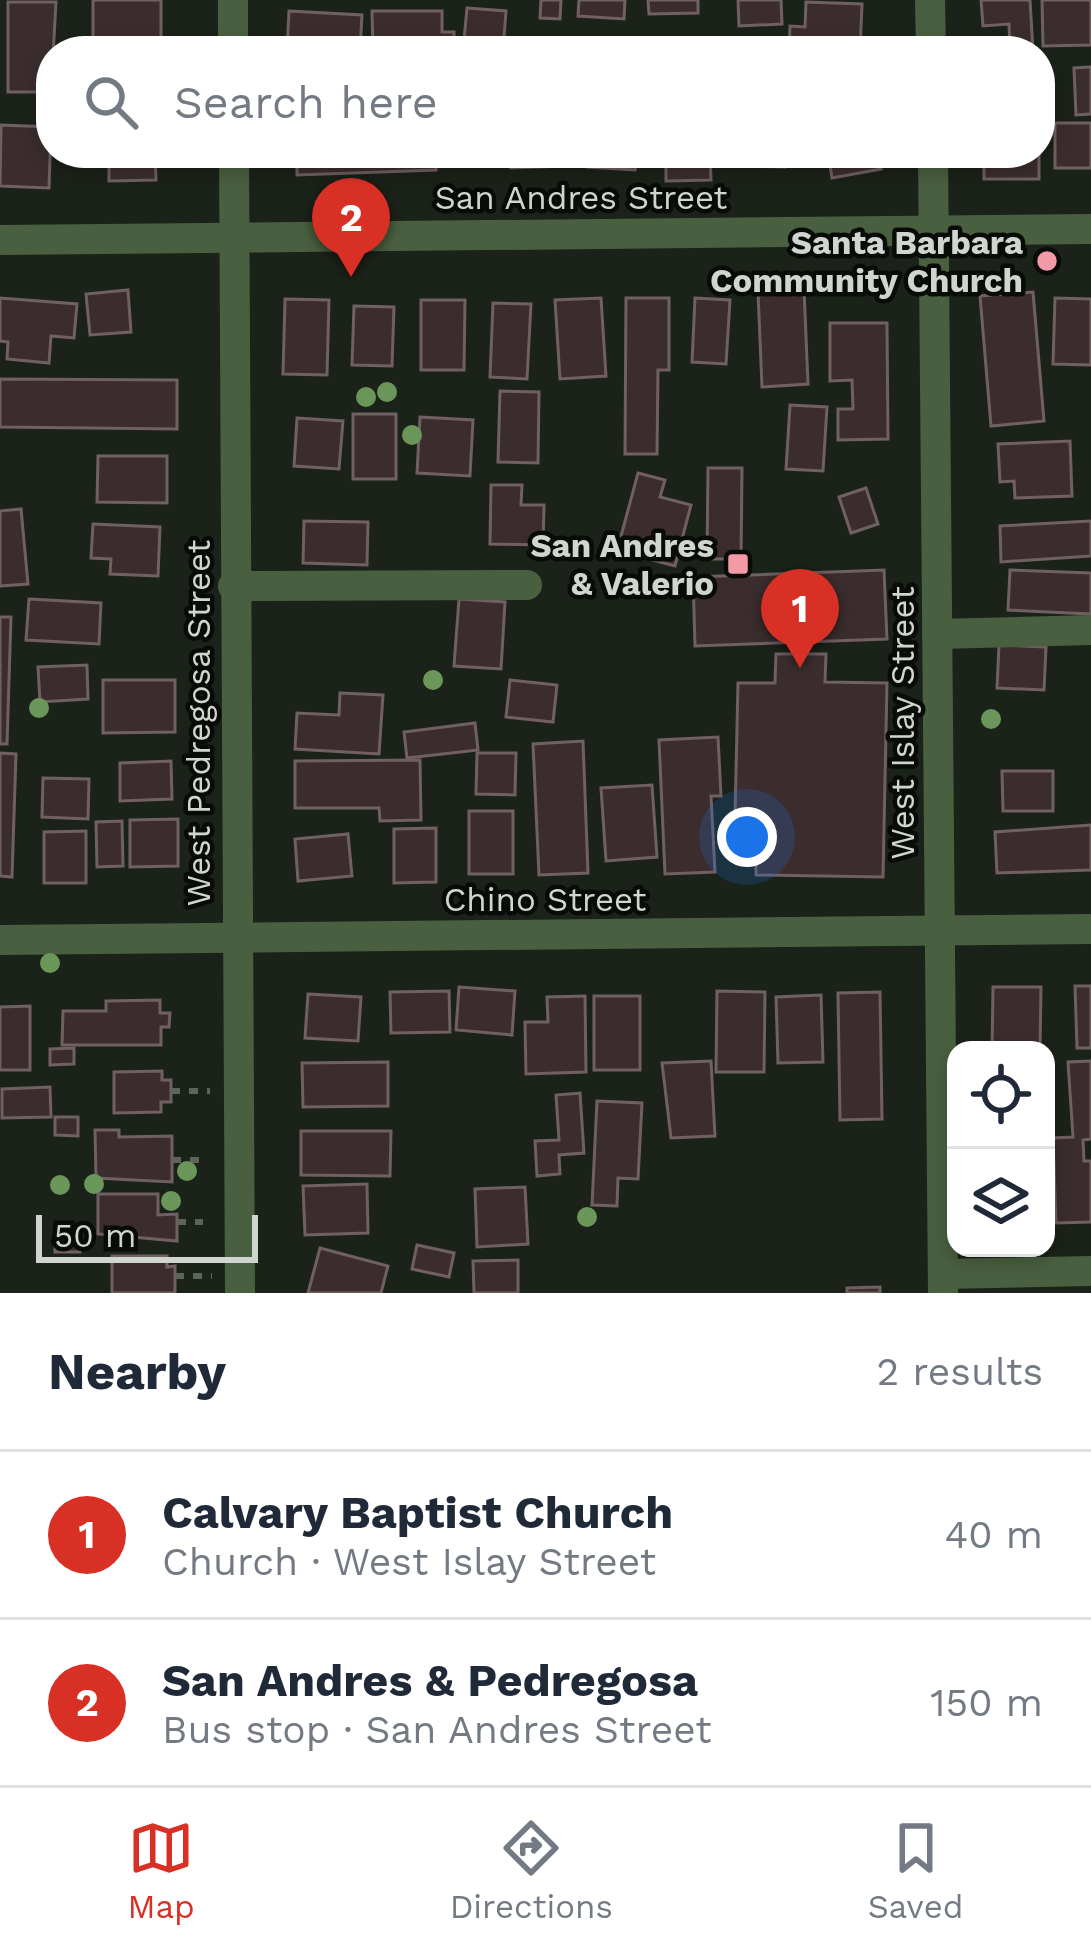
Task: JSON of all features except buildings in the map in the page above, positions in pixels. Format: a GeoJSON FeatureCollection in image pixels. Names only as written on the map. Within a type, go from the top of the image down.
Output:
{"type":"FeatureCollection","features":[{"type":"Feature","properties":{"kind":"street"},"geometry":{"type":"LineString","coordinates":[[233,0],[233,36]]}},
{"type":"Feature","properties":{"kind":"street"},"geometry":{"type":"LineString","coordinates":[[930,0],[931,36]]}},
{"type":"Feature","properties":{"kind":"street","name":"West Pedregosa Street"},"geometry":{"type":"LineString","coordinates":[[228,1284],[236,936],[233,168]]}},
{"type":"Feature","properties":{"kind":"street","name":"West Islay Street"},"geometry":{"type":"LineString","coordinates":[[933,168],[943,1284]]}},
{"type":"Feature","properties":{"kind":"street","name":"San Andres Street"},"geometry":{"type":"LineString","coordinates":[[0,240],[1091,229]]}},
{"type":"Feature","properties":{"kind":"street"},"geometry":{"type":"LineString","coordinates":[[232,586],[527,585]]}},
{"type":"Feature","properties":{"kind":"street"},"geometry":{"type":"LineString","coordinates":[[937,634],[1091,630]]}},
{"type":"Feature","properties":{"kind":"street","name":"Chino Street"},"geometry":{"type":"LineString","coordinates":[[0,940],[1091,929]]}},
{"type":"Feature","properties":{"kind":"street"},"geometry":{"type":"LineString","coordinates":[[943,1284],[1091,1271]]}},
{"type":"Feature","properties":{"kind":"path"},"geometry":{"type":"LineString","coordinates":[[171,1091],[214,1091]]}},
{"type":"Feature","properties":{"kind":"path"},"geometry":{"type":"LineString","coordinates":[[172,1160],[202,1160]]}},
{"type":"Feature","properties":{"kind":"path"},"geometry":{"type":"LineString","coordinates":[[177,1222],[203,1222]]}},
{"type":"Feature","properties":{"kind":"path"},"geometry":{"type":"LineString","coordinates":[[175,1276],[228,1284]]}},
{"type":"Feature","properties":{"kind":"place","name":"Santa Barbara Community Church"},"geometry":{"type":"Point","coordinates":[1047,261]}},
{"type":"Feature","properties":{"kind":"place","name":"San Andres & Pedregosa"},"geometry":{"type":"Point","coordinates":[351,277]}},
{"type":"Feature","properties":{"kind":"place","name":"San Andres & Valerio"},"geometry":{"type":"Point","coordinates":[738,564]}},
{"type":"Feature","properties":{"kind":"place","name":"Calvary Baptist Church"},"geometry":{"type":"Point","coordinates":[800,668]}}]}
